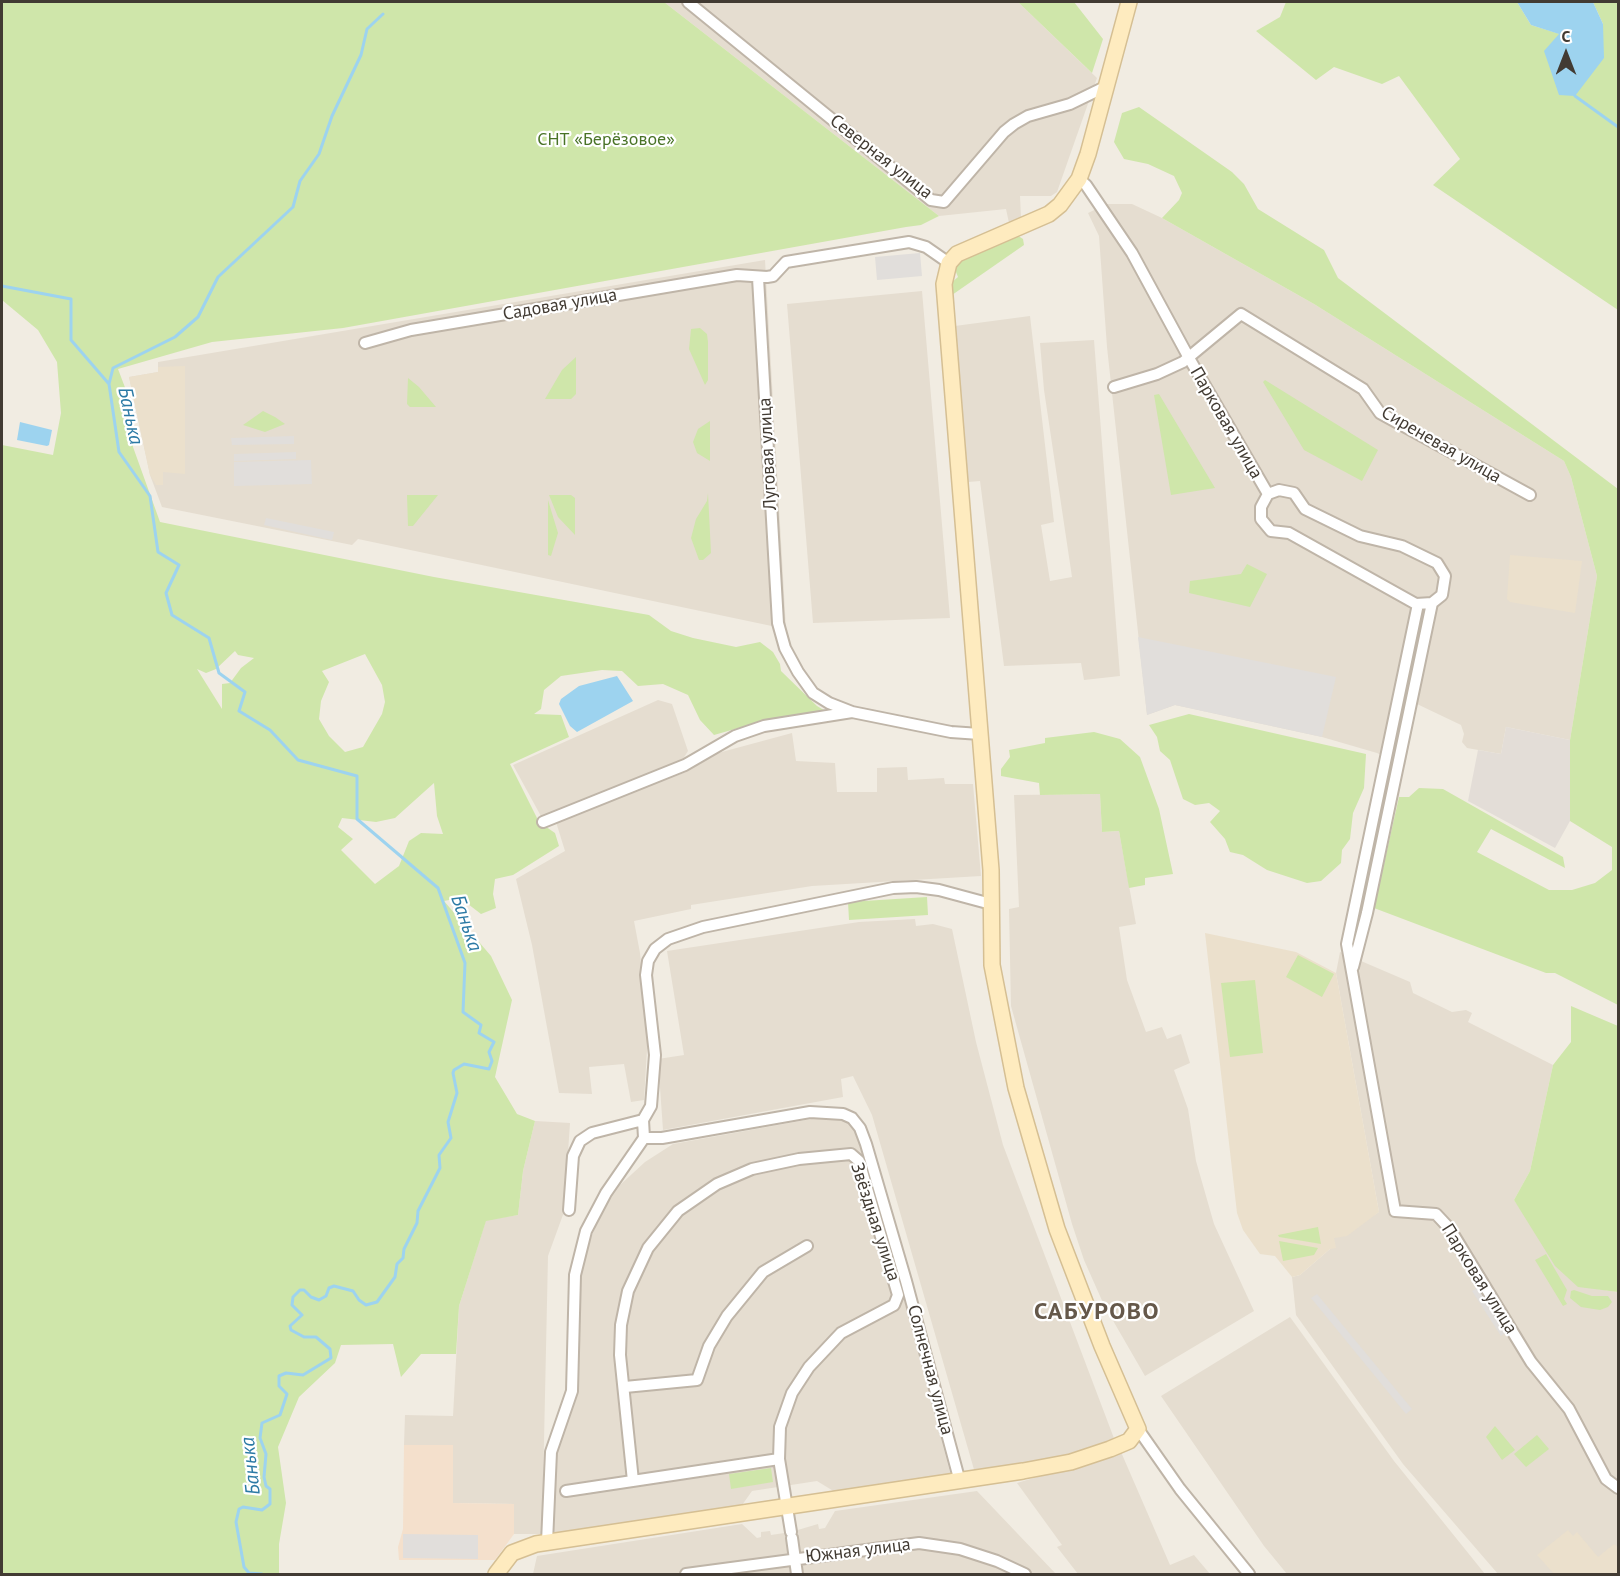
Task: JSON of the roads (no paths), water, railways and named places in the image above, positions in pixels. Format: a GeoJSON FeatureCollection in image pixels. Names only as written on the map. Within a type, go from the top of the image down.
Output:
{"type":"FeatureCollection","features":[{"type":"Feature","properties":{"kind":"street","name":"Северная улица"},"geometry":{"type":"LineString","coordinates":[[688,2],[930,200],[944,202],[1004,132],[1014,124],[1028,116],[1070,104],[1107,86]]}},
{"type":"Feature","properties":{"kind":"street"},"geometry":{"type":"LineString","coordinates":[[1129,2],[1079,179],[1060,205],[1049,214],[969,246],[949,263],[944,284],[991,870],[992,964],[1016,1088],[1071,1269],[1138,1429],[1180,1490],[1249,1575]]}},
{"type":"Feature","properties":{"kind":"street","name":"Парковая улица"},"geometry":{"type":"LineString","coordinates":[[1079,179],[1086,184],[1135,258],[1189,358],[1268,494]]}},
{"type":"Feature","properties":{"kind":"street"},"geometry":{"type":"LineString","coordinates":[[758,278],[773,276],[786,262],[909,242],[926,247],[949,263]]}},
{"type":"Feature","properties":{"kind":"street","name":"Садовая улица"},"geometry":{"type":"LineString","coordinates":[[364,343],[411,330],[738,275],[758,278]]}},
{"type":"Feature","properties":{"kind":"street","name":"Луговая улица"},"geometry":{"type":"LineString","coordinates":[[758,278],[776,607],[780,628],[785,648],[813,693],[852,712]]}},
{"type":"Feature","properties":{"kind":"street","name":"Сиреневая улица"},"geometry":{"type":"LineString","coordinates":[[1114,387],[1157,374],[1189,358],[1241,314],[1363,389],[1380,413],[1530,495]]}},
{"type":"Feature","properties":{"kind":"street","name":"Парковая улица"},"geometry":{"type":"LineString","coordinates":[[1352,973],[1367,913],[1432,603],[1442,595],[1446,584],[1444,572],[1437,563],[1402,546],[1360,536],[1305,509],[1300,498],[1291,491],[1279,490],[1268,494],[1260,511],[1268,528],[1273,532],[1289,533],[1415,603],[1347,945],[1352,973],[1395,1211],[1436,1214],[1450,1229],[1530,1362],[1569,1409],[1606,1479],[1618,1488]]}},
{"type":"Feature","properties":{"kind":"street"},"geometry":{"type":"LineString","coordinates":[[1415,603],[1432,603]]}},
{"type":"Feature","properties":{"kind":"street"},"geometry":{"type":"LineString","coordinates":[[543,822],[685,765],[735,736],[764,726],[852,712],[951,732],[980,734]]}},
{"type":"Feature","properties":{"kind":"street"},"geometry":{"type":"LineString","coordinates":[[547,1542],[550,1452],[572,1391],[575,1275],[586,1231],[606,1192],[644,1138],[643,1120],[651,1106],[655,1055],[646,975],[648,961],[655,949],[668,939],[703,927],[893,888],[916,887],[939,890],[991,904]]}},
{"type":"Feature","properties":{"kind":"street","name":"Солнечная улица"},"geometry":{"type":"LineString","coordinates":[[644,1138],[662,1138],[810,1112],[843,1114],[852,1118],[860,1128],[869,1155],[906,1281],[960,1482]]}},
{"type":"Feature","properties":{"kind":"street"},"geometry":{"type":"LineString","coordinates":[[569,1210],[573,1156],[580,1141],[592,1133],[643,1120]]}},
{"type":"Feature","properties":{"kind":"street","name":"Звёздная улица"},"geometry":{"type":"LineString","coordinates":[[633,1481],[620,1355],[621,1326],[628,1291],[648,1248],[678,1211],[709,1188],[752,1169],[799,1159],[846,1154],[856,1156],[898,1295],[894,1305],[841,1333],[809,1366],[792,1393],[780,1427],[779,1459]]}},
{"type":"Feature","properties":{"kind":"street"},"geometry":{"type":"LineString","coordinates":[[625,1388],[697,1380],[709,1346],[727,1316],[763,1272],[807,1245]]}},
{"type":"Feature","properties":{"kind":"street"},"geometry":{"type":"LineString","coordinates":[[496,1575],[512,1553],[547,1542],[960,1482],[1071,1462],[1129,1441],[1138,1429]]}},
{"type":"Feature","properties":{"kind":"street"},"geometry":{"type":"LineString","coordinates":[[566,1491],[779,1459],[797,1575]]}},
{"type":"Feature","properties":{"kind":"street","name":"Южная улица"},"geometry":{"type":"LineString","coordinates":[[686,1575],[919,1543],[960,1549],[997,1561],[1025,1575]]}},
{"type":"Feature","properties":{"kind":"water"},"geometry":{"type":"Polygon","coordinates":[[[1517,2],[1593,2],[1603,24],[1604,58],[1575,96],[1559,95],[1544,51],[1559,34],[1531,25],[1517,2]]]}},
{"type":"Feature","properties":{"kind":"water"},"geometry":{"type":"Polygon","coordinates":[[[20,422],[52,430],[49,445],[17,440],[20,422]]]}},
{"type":"Feature","properties":{"kind":"water"},"geometry":{"type":"Polygon","coordinates":[[[617,676],[633,701],[577,732],[570,726],[559,704],[561,699],[579,686],[617,676]]]}},
{"type":"Feature","properties":{"kind":"waterway"},"geometry":{"type":"LineString","coordinates":[[109,384],[113,368],[175,337],[198,317],[218,277],[293,207],[300,181],[319,154],[332,116],[361,55],[367,29],[383,14]]}},
{"type":"Feature","properties":{"kind":"waterway"},"geometry":{"type":"LineString","coordinates":[[1575,96],[1618,127]]}},
{"type":"Feature","properties":{"kind":"waterway","name":"Банька"},"geometry":{"type":"LineString","coordinates":[[2,286],[71,299],[71,340],[109,384],[119,452],[150,496],[158,552],[179,565],[166,593],[172,615],[209,638],[219,673],[245,692],[239,711],[270,730],[298,760],[357,776],[357,819],[438,888],[465,963],[463,1012],[481,1025],[479,1033],[494,1042],[489,1052],[492,1061],[489,1069],[464,1064],[454,1070],[457,1093],[448,1122],[451,1138],[439,1155],[440,1168],[418,1211],[417,1223],[404,1249],[403,1258],[397,1264],[395,1277],[377,1302],[366,1305],[353,1291],[334,1286],[329,1288],[326,1296],[319,1300],[311,1297],[304,1290],[300,1290],[293,1297],[292,1305],[302,1315],[290,1326],[291,1330],[304,1337],[316,1337],[330,1349],[331,1358],[303,1375],[286,1373],[279,1376],[279,1386],[287,1394],[280,1415],[262,1423],[260,1438],[266,1454],[264,1477],[266,1486],[270,1489],[270,1504],[262,1510],[243,1507],[239,1509],[236,1522],[244,1567],[249,1573],[262,1574]]}},
{"type":"Feature","properties":{"kind":"district","name":"САБУРОВО"},"geometry":{"type":"Point","coordinates":[1097,1312]}},
{"type":"Feature","properties":{"kind":"park label","name":"СНТ «Берёзовое»"},"geometry":{"type":"Point","coordinates":[606,140]}}]}
